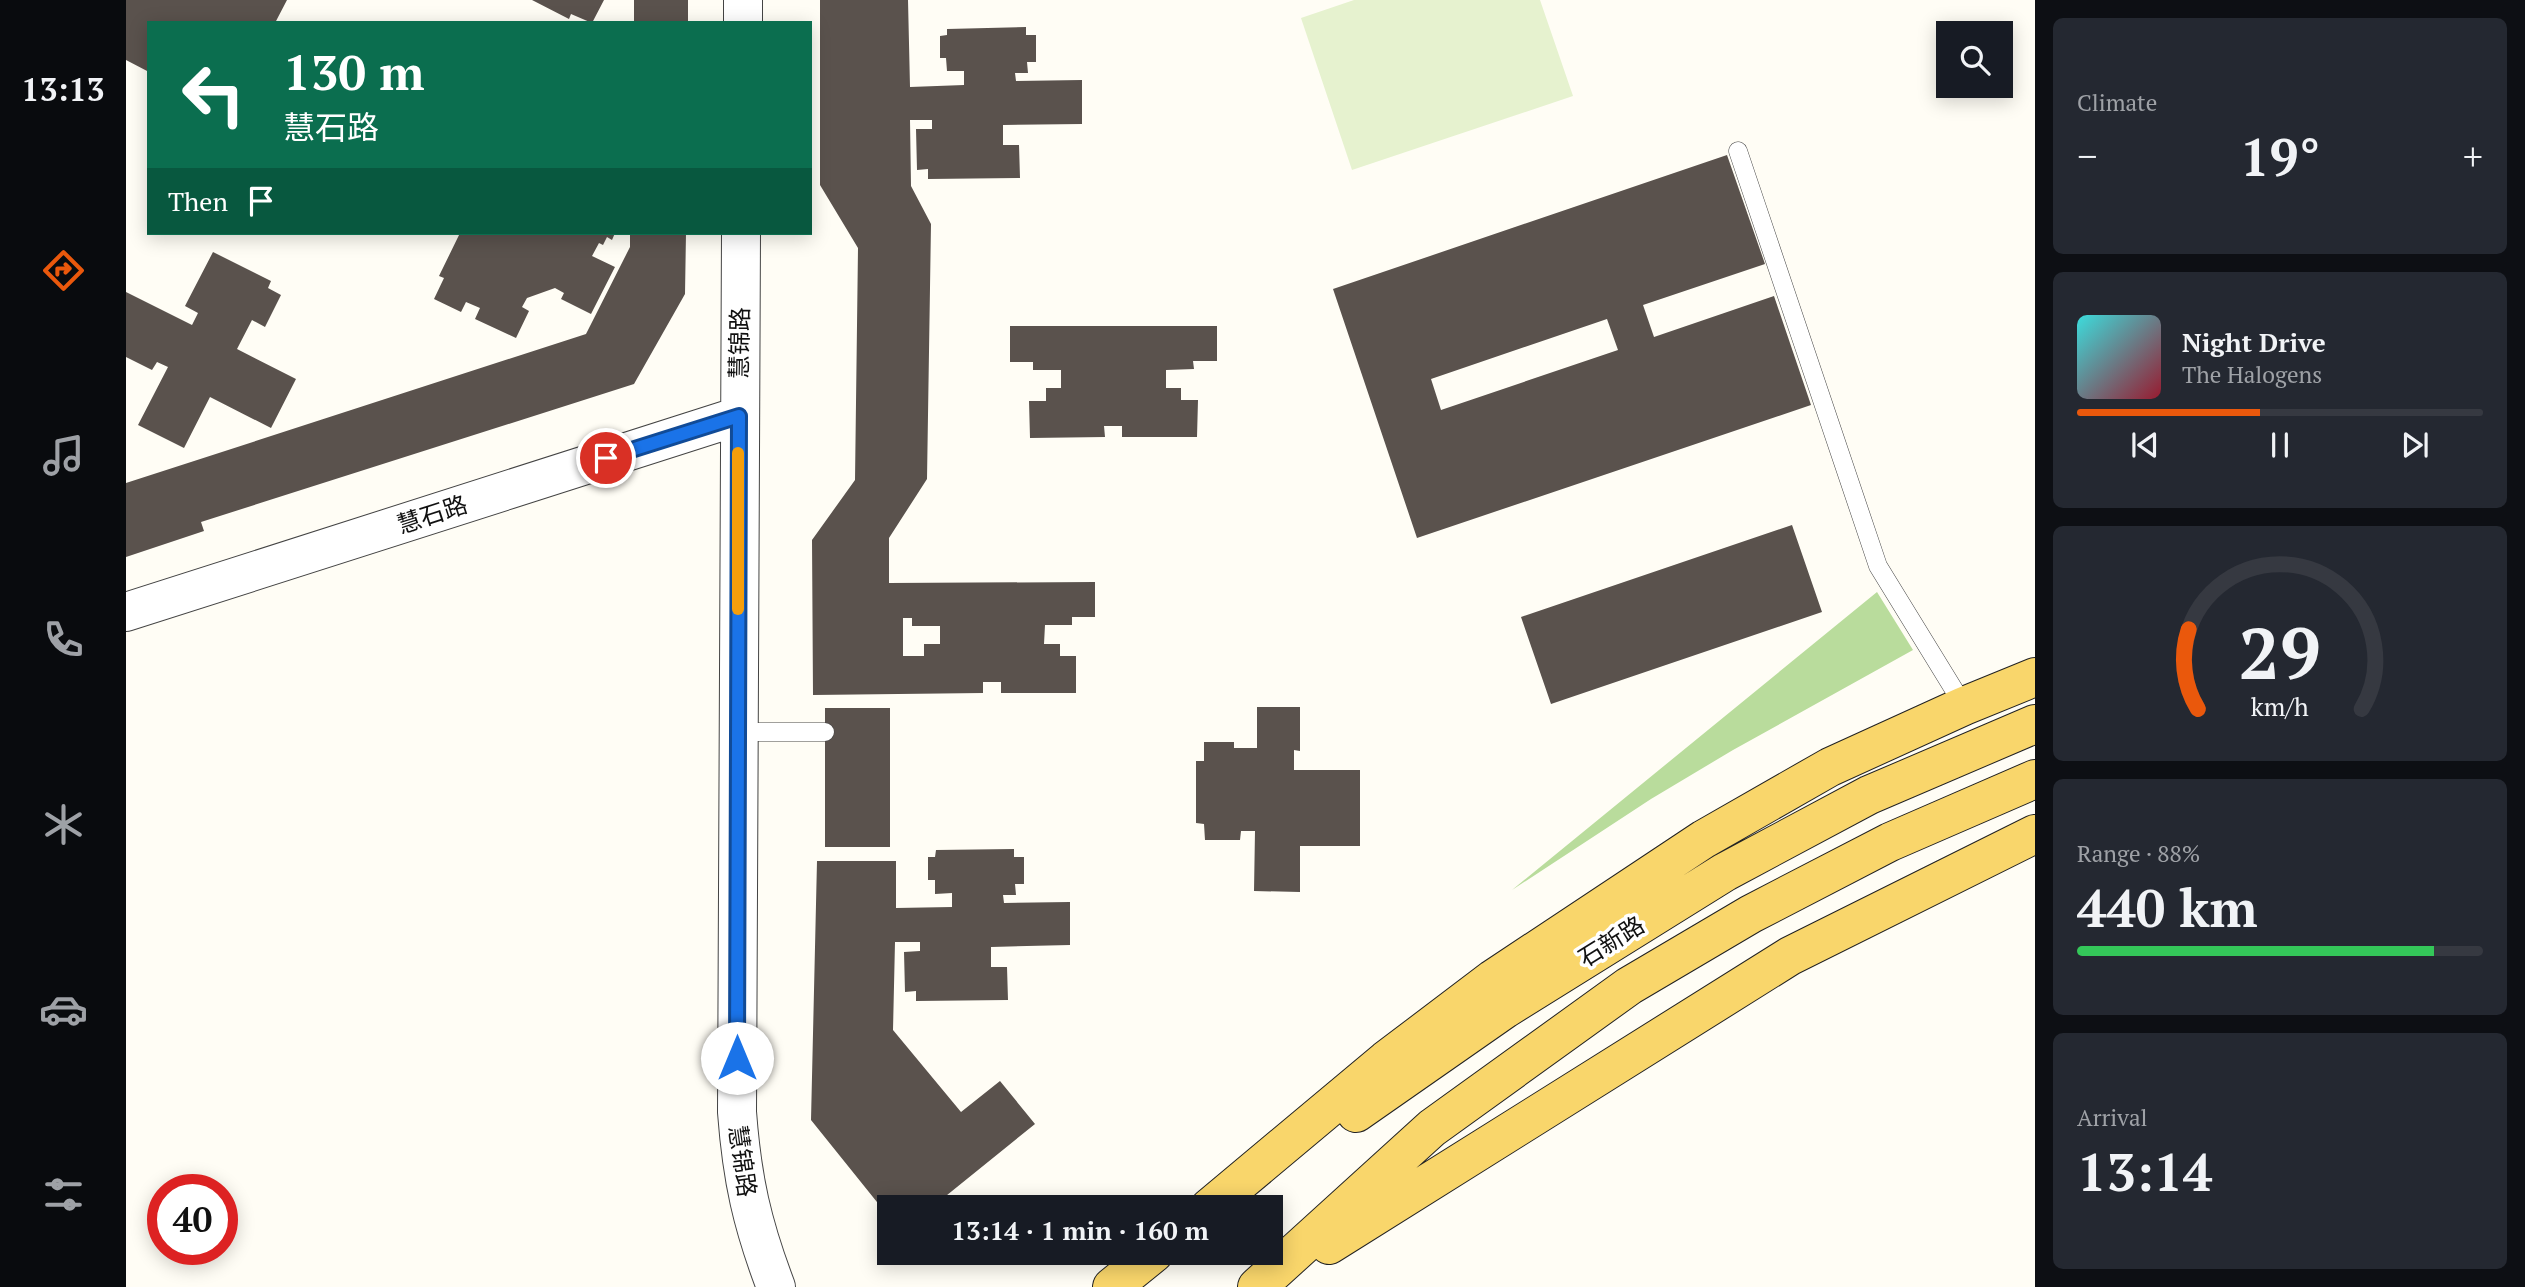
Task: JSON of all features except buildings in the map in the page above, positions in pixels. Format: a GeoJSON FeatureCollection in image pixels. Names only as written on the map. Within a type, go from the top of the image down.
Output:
{"type":"FeatureCollection","features":[{"type":"Feature","properties":{"kind":"main road"},"geometry":{"type":"LineString","coordinates":[[1225,1195],[1386,1060],[1482,987],[1704,839],[1830,767],[2035,677]]}},
{"type":"Feature","properties":{"kind":"main road","name":"石新路"},"geometry":{"type":"LineString","coordinates":[[1234,1195],[1400,1084],[1505,1009],[1725,872],[1869,795],[2035,724]]}},
{"type":"Feature","properties":{"kind":"main road","name":"石新路"},"geometry":{"type":"LineString","coordinates":[[1259,1287],[1432,1128],[1629,986],[1751,914],[1867,854],[2035,779]]}},
{"type":"Feature","properties":{"kind":"main road"},"geometry":{"type":"LineString","coordinates":[[1259,1287],[1790,956],[2035,834]]}},
{"type":"Feature","properties":{"kind":"main road"},"geometry":{"type":"LineString","coordinates":[[1112,1287],[1139,1265]]}},
{"type":"Feature","properties":{"kind":"street"},"geometry":{"type":"LineString","coordinates":[[743,0],[743,21]]}},
{"type":"Feature","properties":{"kind":"street","name":"慧锦路"},"geometry":{"type":"LineString","coordinates":[[741,235],[737,1112],[747,1200],[759,1243],[776,1287]]}},
{"type":"Feature","properties":{"kind":"street","name":"慧石路"},"geometry":{"type":"LineString","coordinates":[[126,612],[739,416]]}},
{"type":"Feature","properties":{"kind":"lane"},"geometry":{"type":"LineString","coordinates":[[1738,151],[1878,566],[1964,706]]}},
{"type":"Feature","properties":{"kind":"lane"},"geometry":{"type":"LineString","coordinates":[[738,732],[825,732]]}},
{"type":"Feature","properties":{"kind":"green space"},"geometry":{"type":"Polygon","coordinates":[[[1354,0],[1540,0],[1573,96],[1352,170],[1301,18],[1354,0]]]}},
{"type":"Feature","properties":{"kind":"green space"},"geometry":{"type":"Polygon","coordinates":[[[1877,592],[1913,650],[1651,799],[1512,890],[1877,592]]]}},
{"type":"Feature","properties":{"kind":"slow traffic"},"geometry":{"type":"LineString","coordinates":[[738,453],[738,609]]}},
{"type":"Feature","properties":{"kind":"route"},"geometry":{"type":"LineString","coordinates":[[606,458],[739,416],[737,1058]]}}]}
